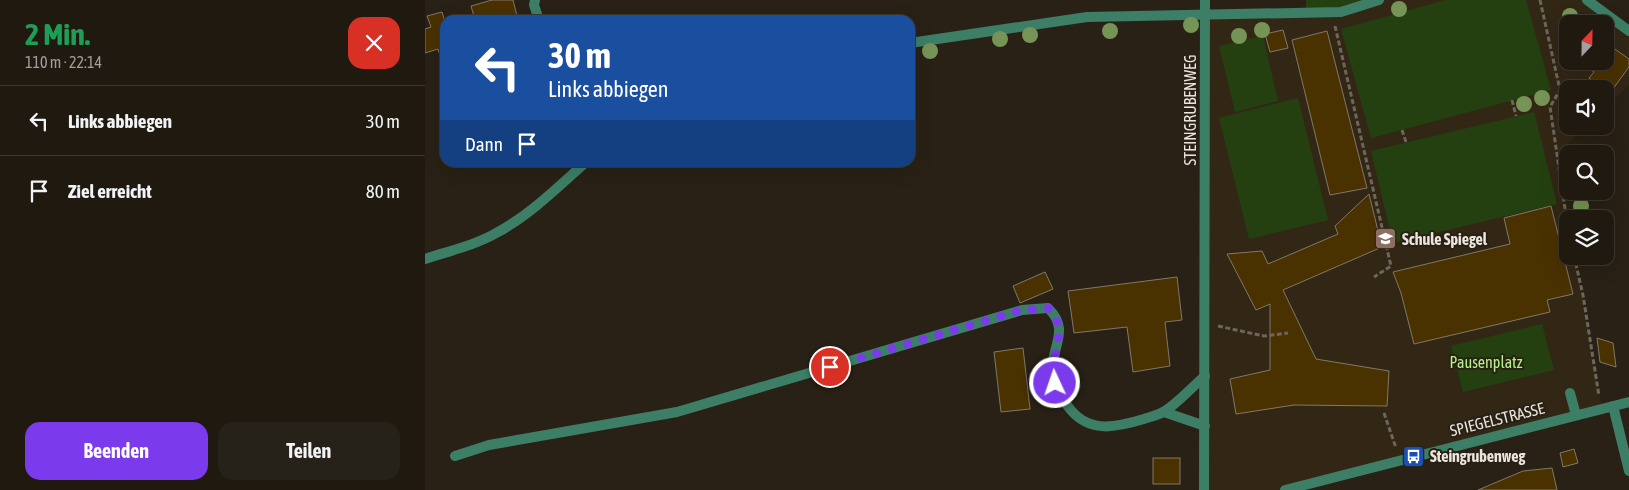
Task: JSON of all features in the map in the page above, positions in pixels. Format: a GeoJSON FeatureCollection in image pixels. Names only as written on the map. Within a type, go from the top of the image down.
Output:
{"type":"FeatureCollection","features":[{"type":"Feature","properties":{"kind":"street"},"geometry":{"type":"LineString","coordinates":[[535,0],[534,5],[537,15]]}},
{"type":"Feature","properties":{"kind":"street","name":"STEINGRUBENWEG"},"geometry":{"type":"LineString","coordinates":[[1204,490],[1205,0]]}},
{"type":"Feature","properties":{"kind":"street"},"geometry":{"type":"LineString","coordinates":[[915,42],[1087,17],[1205,13],[1341,12],[1379,0]]}},
{"type":"Feature","properties":{"kind":"street"},"geometry":{"type":"LineString","coordinates":[[1587,0],[1629,31]]}},
{"type":"Feature","properties":{"kind":"street"},"geometry":{"type":"LineString","coordinates":[[425,259],[462,248],[498,233],[576,167]]}},
{"type":"Feature","properties":{"kind":"street"},"geometry":{"type":"LineString","coordinates":[[455,456],[489,445],[677,412],[1012,313],[1035,308],[1048,308],[1057,316],[1060,324],[1052,373],[1057,393],[1074,414],[1089,425],[1104,428],[1129,423],[1164,412],[1205,376]]}},
{"type":"Feature","properties":{"kind":"street"},"geometry":{"type":"LineString","coordinates":[[1570,393],[1576,415]]}},
{"type":"Feature","properties":{"kind":"street","name":"SPIEGELSTRASSE"},"geometry":{"type":"LineString","coordinates":[[1285,490],[1400,459],[1629,402]]}},
{"type":"Feature","properties":{"kind":"street"},"geometry":{"type":"LineString","coordinates":[[1613,406],[1629,471]]}},
{"type":"Feature","properties":{"kind":"street"},"geometry":{"type":"LineString","coordinates":[[1164,412],[1205,426]]}},
{"type":"Feature","properties":{"kind":"path"},"geometry":{"type":"LineString","coordinates":[[1540,0],[1560,90],[1550,107],[1565,210]]}},
{"type":"Feature","properties":{"kind":"path"},"geometry":{"type":"LineString","coordinates":[[1332,12],[1391,266],[1374,277]]}},
{"type":"Feature","properties":{"kind":"path"},"geometry":{"type":"LineString","coordinates":[[1512,100],[1516,116]]}},
{"type":"Feature","properties":{"kind":"path"},"geometry":{"type":"LineString","coordinates":[[1403,130],[1406,142]]}},
{"type":"Feature","properties":{"kind":"path"},"geometry":{"type":"LineString","coordinates":[[1576,265],[1583,295],[1601,409]]}},
{"type":"Feature","properties":{"kind":"path"},"geometry":{"type":"LineString","coordinates":[[1205,323],[1264,336],[1287,333]]}},
{"type":"Feature","properties":{"kind":"path"},"geometry":{"type":"LineString","coordinates":[[1384,413],[1400,459]]}},
{"type":"Feature","properties":{"kind":"shaded area","name":"Schule Spiegel"},"geometry":{"type":"Polygon","coordinates":[[[1379,0],[1586,0],[1606,15],[1559,15],[1559,70],[1614,70],[1614,21],[1629,32],[1629,85],[1614,99],[1614,80],[1559,80],[1559,135],[1577,135],[1566,145],[1559,145],[1559,152],[1557,154],[1559,200],[1564,200],[1565,210],[1559,210],[1559,265],[1576,265],[1602,409],[1285,490],[1205,490],[1205,13],[1306,12],[1379,0]]]}},
{"type":"Feature","properties":{"kind":"green space"},"geometry":{"type":"Polygon","coordinates":[[[1306,0],[1379,0],[1341,12],[1306,12],[1306,0]]]}},
{"type":"Feature","properties":{"kind":"green space"},"geometry":{"type":"Polygon","coordinates":[[[1446,0],[1526,0],[1551,90],[1371,138],[1341,29],[1446,0]]]}},
{"type":"Feature","properties":{"kind":"green space"},"geometry":{"type":"Polygon","coordinates":[[[1263,36],[1278,101],[1235,112],[1219,46],[1263,36]]]}},
{"type":"Feature","properties":{"kind":"green space"},"geometry":{"type":"Polygon","coordinates":[[[1298,98],[1328,220],[1249,239],[1219,118],[1298,98]]]}},
{"type":"Feature","properties":{"kind":"green space"},"geometry":{"type":"Polygon","coordinates":[[[1534,112],[1557,204],[1393,243],[1371,151],[1534,112]]]}},
{"type":"Feature","properties":{"kind":"green space","name":"Pausenplatz"},"geometry":{"type":"Polygon","coordinates":[[[1542,324],[1554,370],[1463,392],[1451,346],[1542,324]]]}},
{"type":"Feature","properties":{"kind":"building"},"geometry":{"type":"Polygon","coordinates":[[[492,0],[513,0],[517,15],[474,15],[471,6],[492,0]]]}},
{"type":"Feature","properties":{"kind":"building"},"geometry":{"type":"Polygon","coordinates":[[[442,12],[443,15],[440,15],[440,56],[438,49],[425,53],[425,29],[431,27],[427,16],[442,12]]]}},
{"type":"Feature","properties":{"kind":"building"},"geometry":{"type":"Polygon","coordinates":[[[1283,30],[1288,48],[1270,52],[1265,34],[1283,30]]]}},
{"type":"Feature","properties":{"kind":"building"},"geometry":{"type":"Polygon","coordinates":[[[1327,31],[1367,188],[1330,195],[1292,40],[1327,31]]]}},
{"type":"Feature","properties":{"kind":"building"},"geometry":{"type":"Polygon","coordinates":[[[1614,48],[1629,59],[1629,67],[1614,88],[1614,80],[1592,80],[1589,78],[1594,72],[1591,70],[1614,70],[1614,48]]]}},
{"type":"Feature","properties":{"kind":"building"},"geometry":{"type":"Polygon","coordinates":[[[1369,194],[1382,247],[1283,290],[1316,359],[1389,371],[1387,406],[1294,405],[1236,414],[1230,379],[1270,370],[1270,304],[1256,310],[1227,254],[1262,251],[1268,264],[1338,234],[1335,226],[1369,194]]]}},
{"type":"Feature","properties":{"kind":"building"},"geometry":{"type":"Polygon","coordinates":[[[1551,206],[1559,238],[1559,265],[1566,265],[1573,294],[1547,300],[1550,312],[1414,344],[1401,293],[1393,272],[1510,244],[1504,218],[1551,206]]]}},
{"type":"Feature","properties":{"kind":"building"},"geometry":{"type":"Polygon","coordinates":[[[1045,272],[1053,289],[1020,303],[1013,286],[1045,272]]]}},
{"type":"Feature","properties":{"kind":"building"},"geometry":{"type":"Polygon","coordinates":[[[1177,277],[1182,320],[1165,322],[1170,366],[1133,372],[1127,327],[1074,333],[1068,291],[1177,277]]]}},
{"type":"Feature","properties":{"kind":"building"},"geometry":{"type":"Polygon","coordinates":[[[1597,338],[1613,343],[1616,367],[1600,362],[1597,338]]]}},
{"type":"Feature","properties":{"kind":"building"},"geometry":{"type":"Polygon","coordinates":[[[1023,348],[1030,409],[1001,412],[994,352],[1023,348]]]}},
{"type":"Feature","properties":{"kind":"building"},"geometry":{"type":"Polygon","coordinates":[[[1574,449],[1578,463],[1563,467],[1560,453],[1574,449]]]}},
{"type":"Feature","properties":{"kind":"building"},"geometry":{"type":"Polygon","coordinates":[[[1153,458],[1180,458],[1180,484],[1153,484],[1153,458]]]}},
{"type":"Feature","properties":{"kind":"building"},"geometry":{"type":"Polygon","coordinates":[[[1552,468],[1557,490],[1478,490],[1523,471],[1552,468]]]}},
{"type":"Feature","properties":{"kind":"place","name":"Schule Spiegel"},"geometry":{"type":"Point","coordinates":[1386,239]}},
{"type":"Feature","properties":{"kind":"place","name":"Steingrubenweg"},"geometry":{"type":"Point","coordinates":[1414,456]}},
{"type":"Feature","properties":{"kind":"route"},"geometry":{"type":"LineString","coordinates":[[830,367],[1022,310],[1048,308],[1057,316],[1060,324],[1052,373],[1055,383]]}}]}
